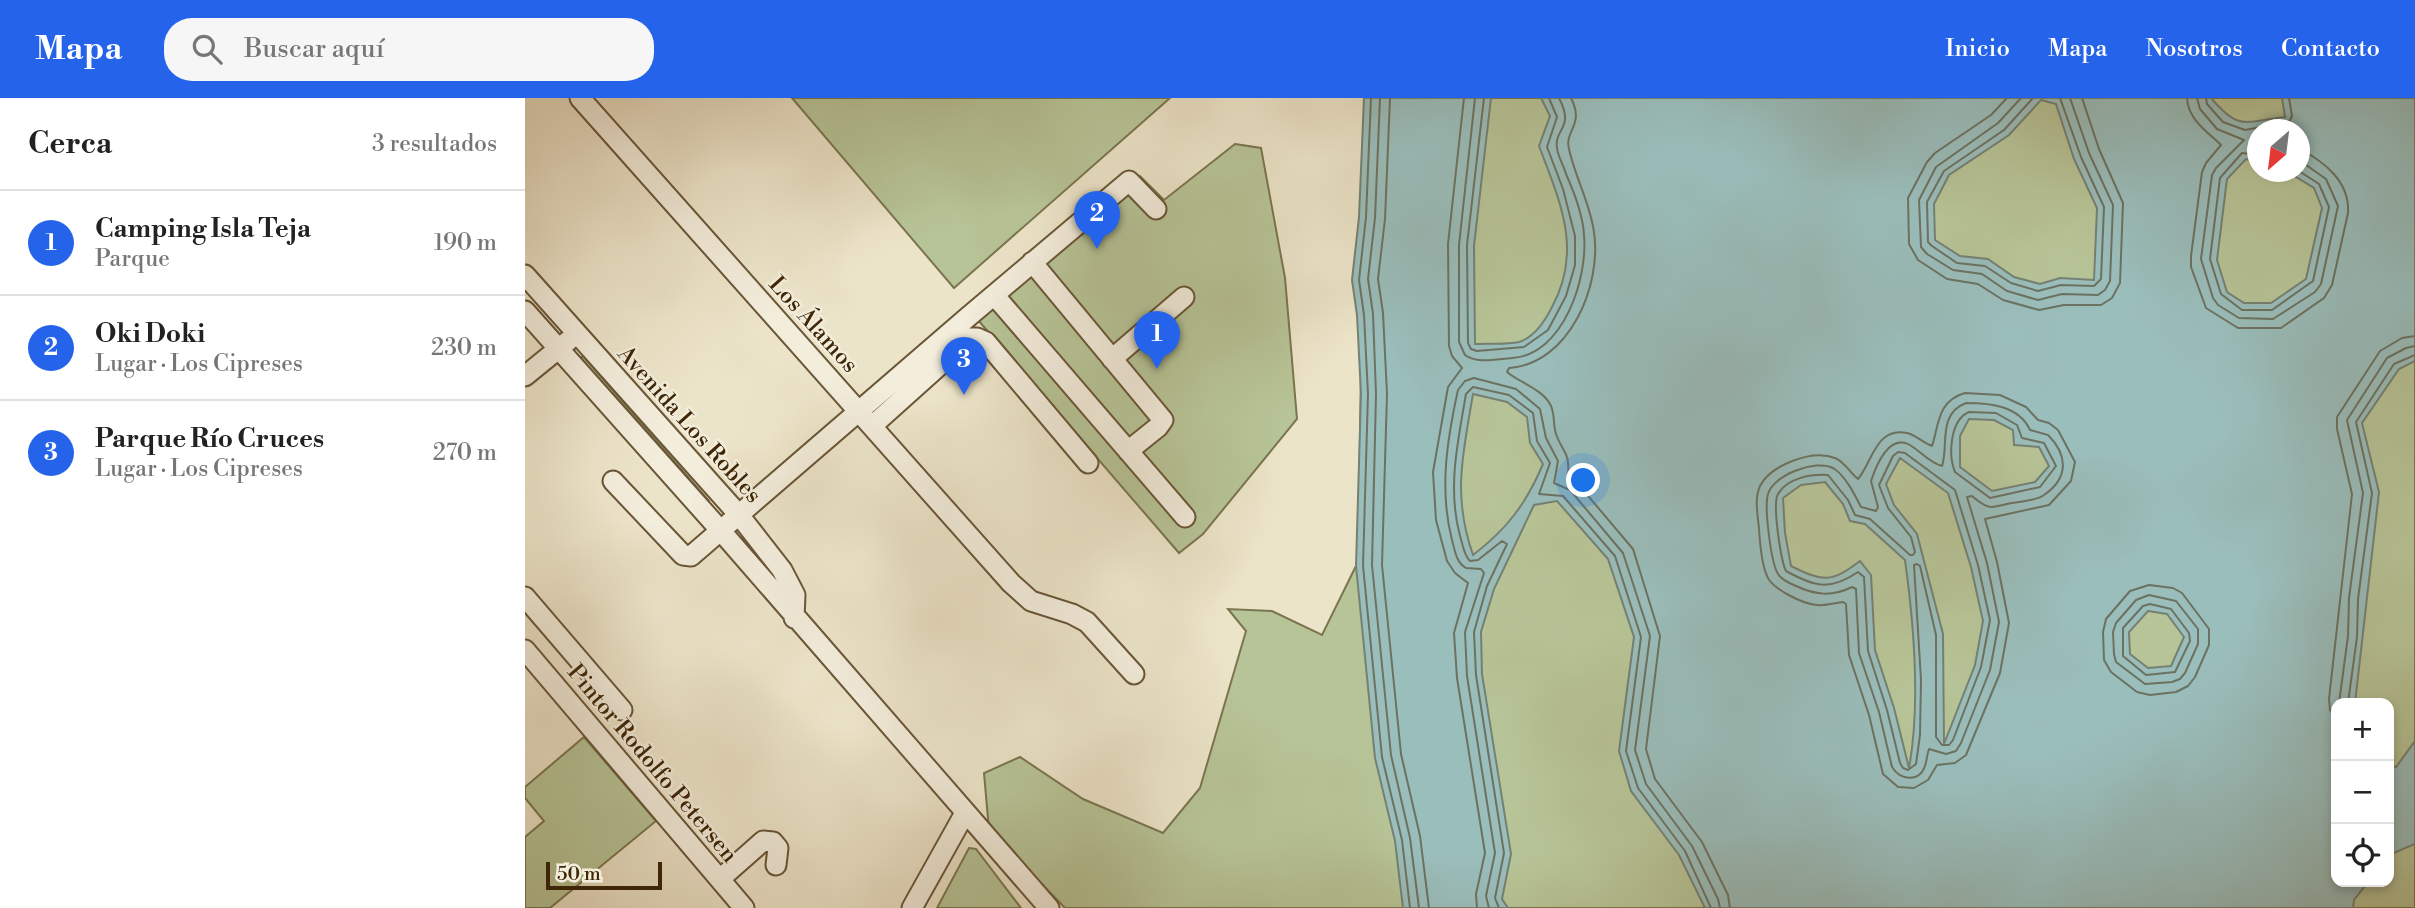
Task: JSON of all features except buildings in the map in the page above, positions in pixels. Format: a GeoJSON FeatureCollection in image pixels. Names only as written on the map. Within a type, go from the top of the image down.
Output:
{"type":"FeatureCollection","features":[{"type":"Feature","properties":{"kind":"street","name":"Los Álamos"},"geometry":{"type":"LineString","coordinates":[[580,98],[1011,583],[1031,601],[1072,614],[1087,622],[1135,674]]}},
{"type":"Feature","properties":{"kind":"street"},"geometry":{"type":"LineString","coordinates":[[613,481],[683,555],[691,556],[1129,181],[1156,209]]}},
{"type":"Feature","properties":{"kind":"street"},"geometry":{"type":"LineString","coordinates":[[1032,262],[1163,420],[1159,427],[1128,451]]}},
{"type":"Feature","properties":{"kind":"street","name":"Avenida Los Robles"},"geometry":{"type":"LineString","coordinates":[[525,275],[739,515],[782,570],[795,595],[794,618]]}},
{"type":"Feature","properties":{"kind":"street"},"geometry":{"type":"LineString","coordinates":[[995,296],[1185,517]]}},
{"type":"Feature","properties":{"kind":"street"},"geometry":{"type":"LineString","coordinates":[[1112,359],[1184,297]]}},
{"type":"Feature","properties":{"kind":"street","name":"Avenida Los Robles"},"geometry":{"type":"LineString","coordinates":[[525,311],[721,531],[1049,908]]}},
{"type":"Feature","properties":{"kind":"street"},"geometry":{"type":"LineString","coordinates":[[525,376],[576,334]]}},
{"type":"Feature","properties":{"kind":"street"},"geometry":{"type":"LineString","coordinates":[[872,426],[969,338],[977,338],[986,342],[1088,463]]}},
{"type":"Feature","properties":{"kind":"street"},"geometry":{"type":"LineString","coordinates":[[525,597],[622,710]]}},
{"type":"Feature","properties":{"kind":"street","name":"Pintor Rodolfo Petersen"},"geometry":{"type":"LineString","coordinates":[[525,650],[744,908]]}},
{"type":"Feature","properties":{"kind":"street"},"geometry":{"type":"LineString","coordinates":[[912,908],[965,813]]}},
{"type":"Feature","properties":{"kind":"street"},"geometry":{"type":"LineString","coordinates":[[720,879],[763,841],[773,842],[778,848],[776,865]]}},
{"type":"Feature","properties":{"kind":"green space"},"geometry":{"type":"Polygon","coordinates":[[[792,98],[1170,98],[954,288],[792,98]]]}},
{"type":"Feature","properties":{"kind":"green space"},"geometry":{"type":"Polygon","coordinates":[[[1365,98],[2415,98],[2415,908],[1065,908],[989,830],[984,773],[1020,757],[1083,799],[1163,833],[1200,788],[1246,631],[1228,609],[1272,611],[1322,635],[1356,566],[1358,572],[1365,98]]]}},
{"type":"Feature","properties":{"kind":"green space"},"geometry":{"type":"Polygon","coordinates":[[[1235,144],[1261,148],[1285,278],[1297,419],[1203,534],[1179,553],[978,320],[1140,176],[1164,200],[1235,144]]]}},
{"type":"Feature","properties":{"kind":"green space"},"geometry":{"type":"Polygon","coordinates":[[[583,356],[709,501],[704,506],[578,360],[583,356]]]}},
{"type":"Feature","properties":{"kind":"green space"},"geometry":{"type":"Polygon","coordinates":[[[584,737],[656,821],[550,908],[525,908],[525,837],[544,821],[525,798],[525,787],[584,737]]]}},
{"type":"Feature","properties":{"kind":"green space"},"geometry":{"type":"Polygon","coordinates":[[[969,848],[976,849],[1021,908],[937,908],[969,848]]]}},
{"type":"Feature","properties":{"kind":"water"},"geometry":{"type":"Polygon","coordinates":[[[1364,98],[1491,98],[1474,246],[1475,344],[1514,343],[1530,336],[1543,323],[1561,286],[1566,266],[1565,226],[1539,146],[1550,116],[1541,98],[2211,98],[2229,116],[2247,122],[2247,159],[2227,179],[2217,260],[2227,292],[2244,303],[2271,303],[2306,279],[2322,208],[2314,188],[2304,182],[2310,182],[2310,119],[2272,119],[2285,117],[2282,98],[2415,98],[2415,361],[2399,369],[2362,423],[2379,492],[2356,698],[2331,698],[2331,887],[2364,887],[2354,900],[2353,908],[1705,908],[1679,855],[1631,791],[1619,751],[1634,637],[1608,559],[1557,501],[1534,505],[1494,589],[1481,632],[1482,674],[1511,854],[1502,899],[1508,908],[1403,908],[1395,841],[1375,758],[1356,566],[1361,394],[1357,315],[1352,280],[1359,217],[1364,98]],[[2041,100],[2009,135],[1949,175],[1934,204],[1935,240],[1960,256],[1988,259],[2014,277],[2040,284],[2060,278],[2094,280],[2097,208],[2074,159],[2056,104],[2041,100]],[[1473,394],[1461,474],[1461,494],[1473,555],[1514,515],[1543,464],[1530,443],[1527,417],[1507,402],[1473,394]],[[1969,419],[1960,436],[1960,467],[1992,491],[2035,482],[2049,466],[2039,447],[2014,445],[2013,430],[1994,420],[1969,419]],[[1900,458],[1886,484],[1894,505],[1917,534],[1943,634],[1944,744],[1975,665],[1983,621],[1971,567],[1948,493],[1900,458]],[[1825,482],[1801,485],[1783,498],[1785,533],[1791,566],[1811,575],[1827,578],[1860,561],[1871,575],[1875,650],[1894,708],[1909,768],[1915,717],[1915,664],[1905,560],[1865,524],[1850,521],[1843,504],[1825,482]],[[2148,611],[2129,632],[2130,654],[2148,668],[2171,666],[2184,637],[2167,614],[2148,611]]]}},
{"type":"Feature","properties":{"kind":"water"},"geometry":{"type":"Polygon","coordinates":[[[2415,741],[2415,844],[2394,853],[2394,766],[2415,741]]]}},
{"type":"Feature","properties":{"kind":"place","name":"Oki Doki"},"geometry":{"type":"Point","coordinates":[1097,249]}},
{"type":"Feature","properties":{"kind":"place","name":"Camping Isla Teja"},"geometry":{"type":"Point","coordinates":[1157,369]}},
{"type":"Feature","properties":{"kind":"place","name":"Parque Río Cruces"},"geometry":{"type":"Point","coordinates":[964,395]}}]}
